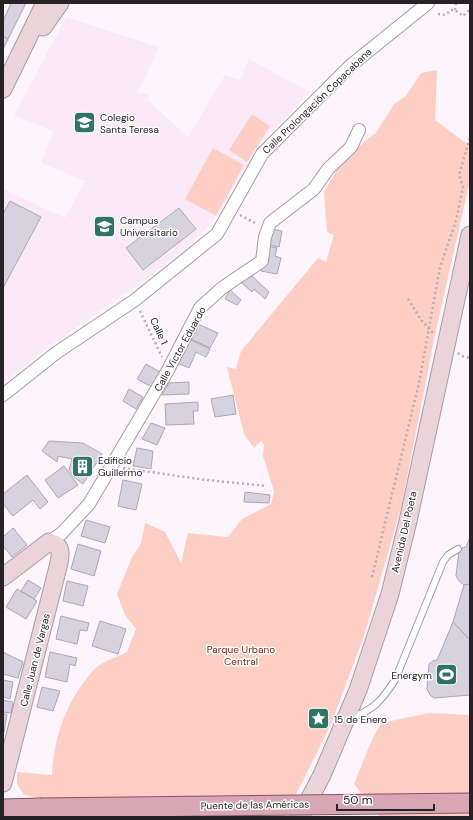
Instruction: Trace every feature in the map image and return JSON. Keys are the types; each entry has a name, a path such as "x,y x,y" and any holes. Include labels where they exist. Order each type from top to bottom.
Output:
{"main road":[{"path":"3,89 45,3"},
{"path":"13,70 60,3"},
{"name":"Avenida Del Poeta","path":"300,817 322,775 358,690 390,594 408,521 470,235"},
{"name":"Calle Victor Eduardo","path":"3,577 49,542"},
{"name":"Calle Juan de Vargas","path":"3,783 61,555 58,546 49,542"},
{"name":"Puente de las Américas","path":"3,809 470,802"}],"street":[{"name":"Calle Prolongación Copacabana","path":"3,395 56,353 135,300 217,234 262,154 350,66 428,3"},
{"name":"Calle Victor Eduardo","path":"49,542 62,533 90,504 113,467 168,370 200,308 222,288 262,261 265,237 270,223 314,189 328,169 351,146 359,130"}],"lane":[{"path":"345,721 376,706 384,698 396,680 443,562 448,555 458,549"}],"path":[{"path":"455,10 456,3"},
{"path":"438,14 445,15 451,10 455,10 463,16 470,9"},
{"path":"372,577 419,383 440,267 456,221 462,187 459,175 470,137"},
{"path":"231,209 268,231"},
{"path":"408,299 429,329 435,335"},
{"name":"Calle 1","path":"135,300 168,370"},
{"path":"462,356 470,358"},
{"path":"113,467 206,480 267,486"}],"shaded area":[{"name":"Campus Universitario","path":"66,17 159,47 138,92 149,95 148,100 188,137 225,75 240,80 249,59 310,92 257,148 220,210 201,234 149,277 50,346 3,383 3,189 65,218 85,181 41,163 53,131 14,116"}],"green space":[{"name":"Parque Urbano Central","path":"437,70 435,120 470,146 470,180 435,335 401,508 364,636 331,724 285,817 71,817 57,798 40,798 24,795 17,784 17,772 52,775 58,736 72,700 96,668 104,662 127,652 136,629 125,615 117,594 132,557 141,543 145,523 165,532 181,563 188,533 228,537 242,519 271,504 274,491 263,456 264,444 261,441 254,448 244,434 227,367 236,369 241,351 318,258 326,262 334,235 327,232 324,192 339,166 365,141 376,133 394,104 406,96 421,73"},
{"path":"252,114 270,126 247,162 229,150"},
{"path":"213,148 244,165 216,216 185,199"},
{"path":"429,713 470,715 470,817 380,817 354,784 371,742 381,723"}],"building":[{"path":"11,3 26,3 8,39 3,36 3,21"},
{"path":"3,36 8,39 3,49"},
{"path":"10,201 41,217 3,288 3,214"},
{"path":"179,208 196,229 143,270 126,248"},
{"path":"272,229 282,231 279,247 269,245"},
{"path":"267,246 277,248 275,256 281,258 277,274 261,271"},
{"path":"250,274 269,292 265,299 254,289 252,292 242,283"},
{"path":"230,290 241,300 237,305 225,299"},
{"path":"196,323 218,333 210,348 189,338"},
{"path":"189,339 210,349 206,357 196,352 189,368 177,363"},
{"path":"146,364 160,372 152,387 137,379"},
{"path":"189,382 189,394 162,395 169,383"},
{"path":"129,389 143,397 136,409 123,401"},
{"path":"233,395 236,414 215,417 211,399"},
{"path":"198,402 198,411 193,411 194,424 166,425 165,404"},
{"path":"151,423 165,428 157,445 142,439"},
{"name":"Edificio Guillermo","path":"49,441 83,443 102,454 83,484 74,477 69,470 72,459 58,456 57,462 42,451"},
{"path":"137,448 153,451 151,469 133,466"},
{"path":"64,466 78,485 58,498 45,480"},
{"path":"27,475 48,502 40,509 33,500 13,516 3,504 3,494"},
{"path":"123,480 142,484 136,510 118,506"},
{"path":"245,492 270,495 269,503 244,502"},
{"path":"86,520 110,527 105,543 81,536"},
{"path":"13,528 27,545 12,557 3,546 3,537"},
{"path":"470,537 470,584 464,585 456,576 459,551 466,547"},
{"path":"78,544 101,551 94,576 71,569"},
{"path":"28,580 41,588 34,599 21,591"},
{"path":"67,581 88,586 83,606 63,601"},
{"path":"470,584 470,640 453,622 464,585"},
{"path":"17,589 37,601 26,619 6,607"},
{"path":"61,616 89,623 87,631 80,630 77,644 56,639"},
{"path":"100,621 126,629 118,654 92,646"},
{"path":"453,622 470,640 470,695 434,698 430,695 427,689 429,664 437,660"},
{"path":"3,652 23,662 18,678 3,674"},
{"path":"50,652 77,658 75,666 70,664 67,682 45,677"},
{"path":"3,680 13,682 10,699 3,697"},
{"path":"42,687 60,691 53,711 37,707"},
{"path":"3,700 13,702 11,713 4,712 4,714 7,714 4,732"}],"place":[{"name":"Colegio Santa Teresa","path":"85,123"},
{"name":"Campus Universitario","path":"105,226"},
{"name":"Edificio Guillermo","path":"82,466"},
{"name":"Energym","path":"447,675"},
{"name":"15 de Enero","path":"318,719"}]}
